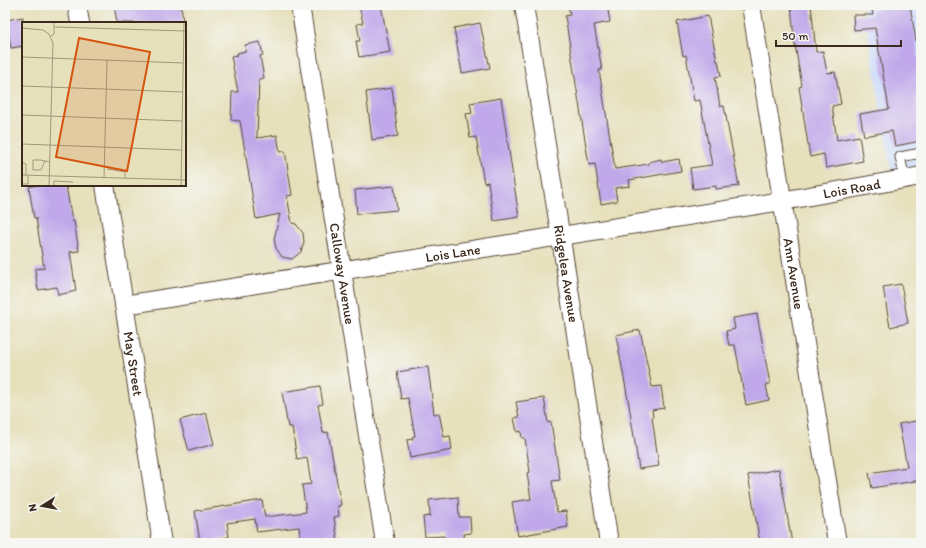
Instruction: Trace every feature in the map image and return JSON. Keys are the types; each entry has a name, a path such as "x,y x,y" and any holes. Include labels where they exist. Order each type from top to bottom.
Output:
{"street":[{"path":"77,5 80,22"},
{"name":"Calloway Avenue","path":"300,5 385,543"},
{"name":"Ridgelea Avenue","path":"524,5 609,543"},
{"name":"Ann Avenue","path":"751,5 837,543"},
{"name":"Lois Road","path":"782,201 913,178"},
{"name":"May Street","path":"105,186 162,543"},
{"name":"Lois Lane","path":"124,305 782,201"}],"lane":[{"path":"913,178 900,157 921,153"}],"shaded area":[{"path":"863,5 921,5 921,176 893,181"}],"building":[{"path":"114,5 181,5 183,21 117,22"},
{"path":"359,5 381,5 390,52 359,57 356,41 360,41 357,24 363,23"},
{"path":"568,5 607,5 610,22 594,25 602,70 599,70 615,169 649,164 649,162 661,159 662,162 679,159 681,171 629,180 630,186 615,188 617,201 601,204 595,164 589,165 565,16 570,15"},
{"path":"791,5 811,5 816,52 823,51 827,73 835,72 841,104 832,106 837,140 859,136 863,161 826,168 824,154 810,157 799,87 802,86 794,39"},
{"path":"910,5 921,72 921,141 895,146 892,131 864,136 860,114 889,109 875,28 854,30 853,15 873,15 872,10"},
{"path":"708,16 721,76 715,77 720,106 724,106 739,186 716,189 716,186 693,189 690,168 712,165 700,100 694,101 686,55 683,56 677,22"},
{"path":"23,17 22,46 11,48 6,20"},
{"path":"480,23 490,68 462,73 454,28"},
{"path":"260,42 263,55 260,56 264,78 259,79 257,138 277,135 280,152 285,151 292,195 287,196 292,223 296,224 303,233 304,242 301,252 292,259 282,257 276,248 274,239 280,214 256,219 240,121 231,120 232,92 238,92 231,56 238,55 237,53 246,51 245,45"},
{"path":"392,88 398,136 372,140 366,92"},
{"path":"501,98 519,217 494,221 488,182 484,183 476,137 470,138 466,114 472,113 470,103"},
{"path":"66,186 79,251 70,252 76,291 58,295 57,287 38,290 35,269 44,268 36,218 34,218 29,187"},
{"path":"394,186 397,210 357,214 355,190"},
{"path":"901,284 908,323 890,327 883,287"},
{"path":"757,314 770,384 766,385 769,400 746,405 735,345 729,345 726,331 735,329 733,318"},
{"path":"640,330 652,387 661,386 664,408 652,410 659,466 639,469 616,335"},
{"path":"428,367 434,414 439,413 444,437 450,436 452,450 410,458 407,440 413,439 412,437 415,436 408,398 401,399 397,372"},
{"path":"320,386 323,404 318,405 323,433 328,432 341,505 338,506 339,516 334,517 338,543 301,543 299,527 257,532 255,519 227,523 229,537 200,542 195,511 262,500 265,517 306,512 302,485 311,484 307,458 297,460 292,427 288,427 282,392"},
{"path":"544,398 548,423 551,422 560,480 552,481 557,512 566,511 568,527 518,536 512,502 531,499 527,473 530,472 525,438 522,438 521,431 517,432 514,418 519,417 516,402"},
{"path":"206,413 214,444 189,451 180,420"},
{"path":"921,420 921,480 872,488 869,473 907,467 899,424"},
{"path":"779,469 792,543 760,543 748,475"},
{"path":"458,497 459,517 470,517 471,533 464,534 465,543 444,543 444,536 425,537 423,517 430,516 429,500"}]}
